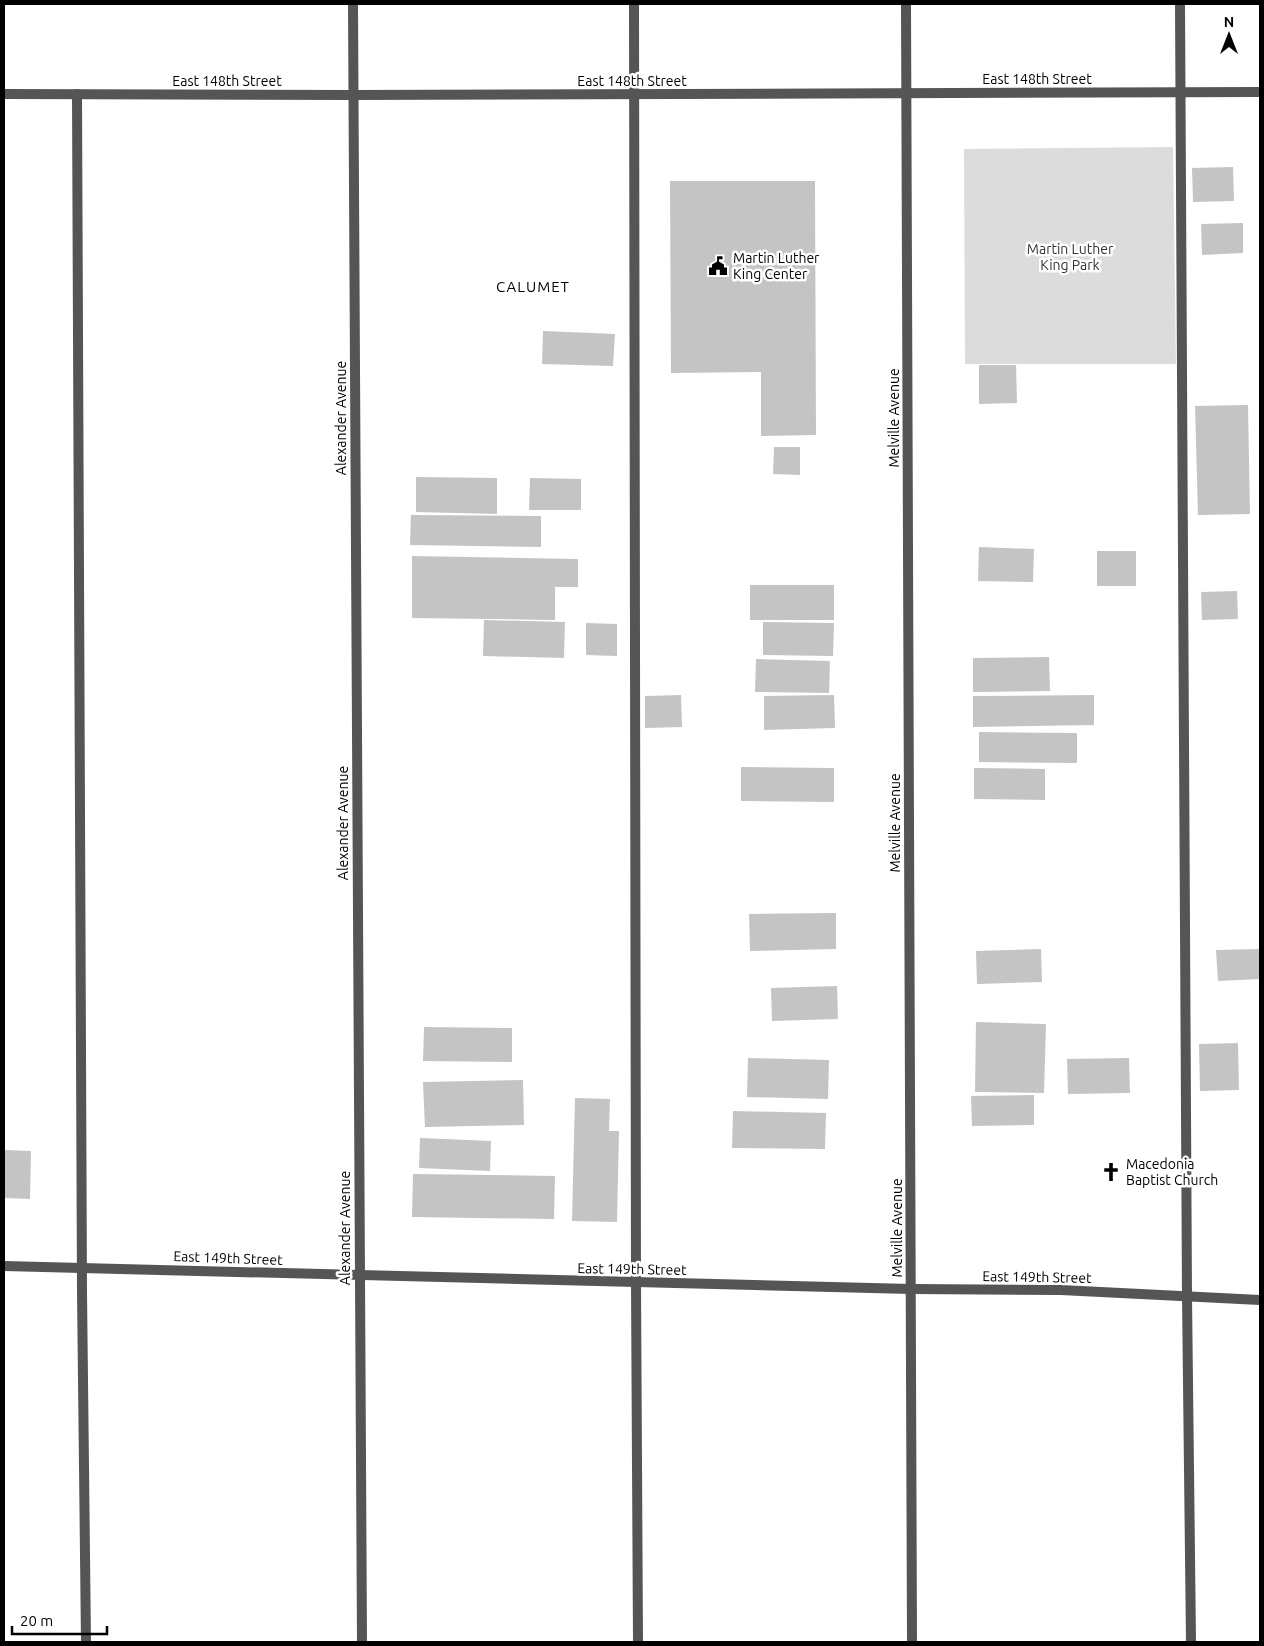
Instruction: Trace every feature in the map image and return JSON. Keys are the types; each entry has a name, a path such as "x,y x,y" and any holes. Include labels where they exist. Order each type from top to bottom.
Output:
{"street":[{"name":"Alexander Avenue","path":"353,4 362,1642"},
{"path":"634,4 638,1642"},
{"name":"Melville Avenue","path":"906,4 912,1642"},
{"path":"1180,4 1187,1296 1191,1642"},
{"name":"East 148th Street","path":"4,94 353,95 1260,92"},
{"path":"78,94 82,1268 86,1642"},
{"name":"East 149th Street","path":"4,1266 910,1290 1061,1290 1260,1300"}],"green space":[{"name":"Martin Luther King Park","path":"1173,147 1176,364 965,364 964,149"}],"building":[{"path":"1233,167 1234,201 1193,202 1192,168"},
{"path":"670,181 815,181 816,435 761,436 761,372 671,373"},
{"path":"1243,223 1243,253 1202,255 1201,224"},
{"path":"543,331 615,334 613,366 542,364"},
{"path":"979,365 1016,365 1017,403 979,404"},
{"path":"1248,405 1250,514 1198,515 1195,406"},
{"path":"774,447 800,447 800,475 773,474"},
{"path":"416,477 497,478 497,514 416,512"},
{"path":"530,478 581,479 581,510 529,510"},
{"path":"411,515 541,516 541,547 410,545"},
{"path":"979,547 1034,549 1033,582 978,581"},
{"path":"1097,551 1136,551 1136,586 1097,586"},
{"path":"412,556 578,559 578,587 555,587 555,620 412,618"},
{"path":"750,585 834,585 834,620 750,620"},
{"path":"1237,591 1238,619 1202,620 1201,592"},
{"path":"484,620 565,622 564,658 483,656"},
{"path":"763,622 834,623 833,656 763,655"},
{"path":"586,623 617,624 617,656 586,655"},
{"path":"1049,657 1050,691 973,692 973,658"},
{"path":"756,659 830,661 829,693 755,692"},
{"path":"681,695 682,727 645,728 645,696"},
{"path":"834,695 835,728 764,730 764,696"},
{"path":"1094,695 1094,725 973,727 973,696"},
{"path":"979,732 1077,733 1077,763 979,762"},
{"path":"741,767 834,768 834,802 741,801"},
{"path":"974,768 1045,769 1045,800 974,799"},
{"path":"836,913 836,949 750,951 749,914"},
{"path":"1041,949 1042,982 977,984 976,951"},
{"path":"1260,949 1260,979 1218,981 1216,950"},
{"path":"837,986 838,1019 772,1021 771,988"},
{"path":"976,1022 1046,1024 1044,1093 975,1092"},
{"path":"424,1027 512,1028 512,1062 423,1061"},
{"path":"1238,1043 1239,1090 1200,1091 1199,1044"},
{"path":"748,1058 829,1060 828,1099 747,1097"},
{"path":"1129,1058 1130,1093 1068,1094 1067,1059"},
{"path":"523,1080 524,1125 425,1127 423,1082"},
{"path":"1034,1095 1034,1125 972,1126 971,1096"},
{"path":"575,1098 610,1099 609,1131 619,1131 617,1222 572,1221"},
{"path":"733,1111 826,1113 825,1149 732,1148"},
{"path":"420,1138 491,1141 490,1171 419,1168"},
{"path":"4,1150 31,1151 30,1199 4,1198"},
{"path":"413,1174 555,1176 554,1219 412,1217"}],"place":[{"name":"Martin Luther King Center","path":"718,266"},
{"name":"Macedonia Baptist Church","path":"1111,1172"}],"district":[{"name":"CALUMET","path":"533,286"}]}
